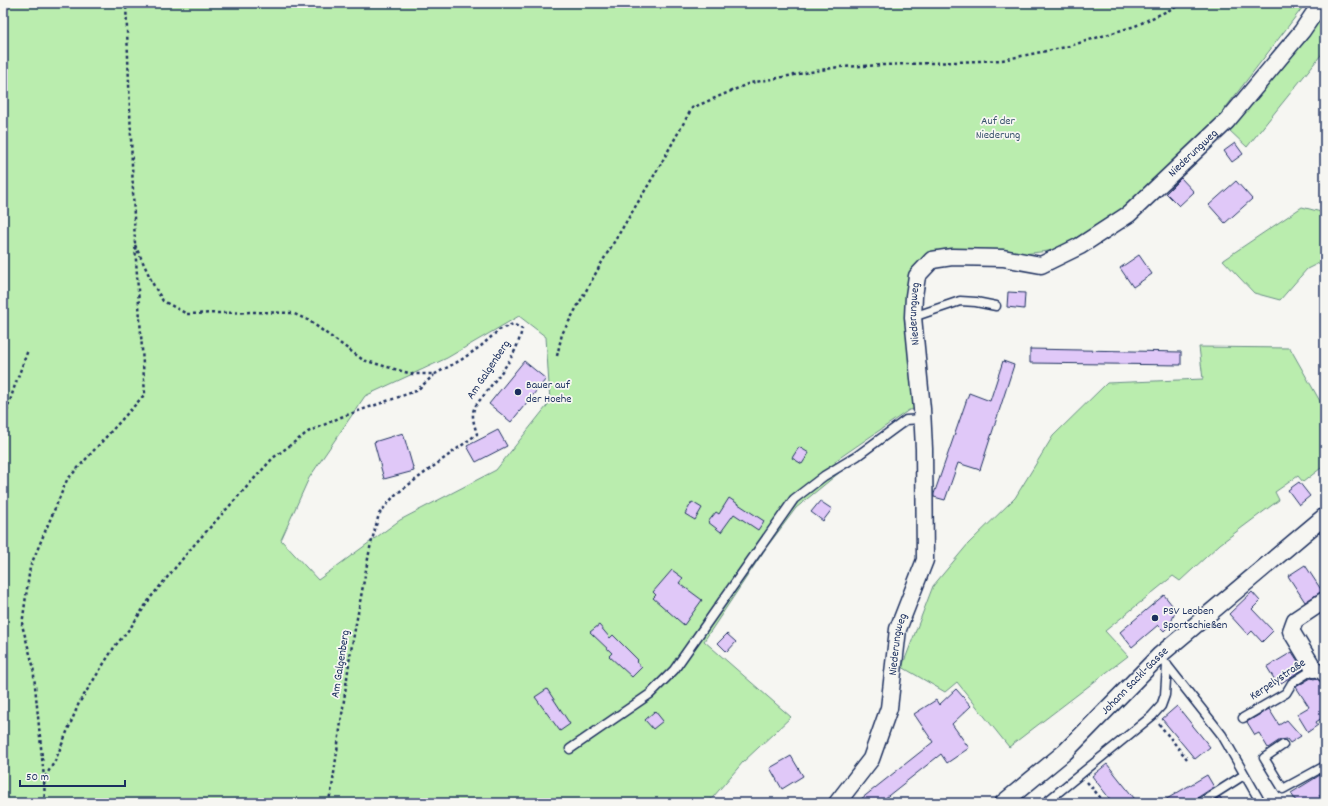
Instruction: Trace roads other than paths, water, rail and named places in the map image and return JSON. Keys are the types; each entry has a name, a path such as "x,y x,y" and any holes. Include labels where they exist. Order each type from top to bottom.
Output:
{"street":[{"name":"Niederungweg","path":"837,803 871,759 889,708 898,629 925,560 922,419 913,317 914,296 918,276 932,260 952,257 1003,258 1041,265 1080,246 1129,214 1227,121 1302,31 1321,3"},
{"name":"Johann Sackl-Gasse","path":"1003,803 1065,752 1164,660 1325,516"},
{"path":"1320,674 1291,631 1295,620 1325,600"}],"lane":[{"path":"913,317 960,302 976,302 996,306"},
{"path":"570,749 650,694 674,670 794,499 824,476 857,456 906,420 922,419"},
{"path":"1045,803 1152,716 1161,706 1165,695 1164,660"},
{"path":"1164,660 1222,735 1261,803"},
{"name":"Kerpelystraße","path":"1243,718 1286,693 1292,683 1320,674"},
{"path":"1283,745 1264,758 1283,789 1325,766"},
{"path":"1200,803 1244,775"}],"place":[{"name":"Bauer auf der Hoehe","path":"518,392"},
{"name":"PSV Leoben Sportschießen","path":"1155,618"}],"park label":[{"name":"Auf der Niederung","path":"998,128"}]}
